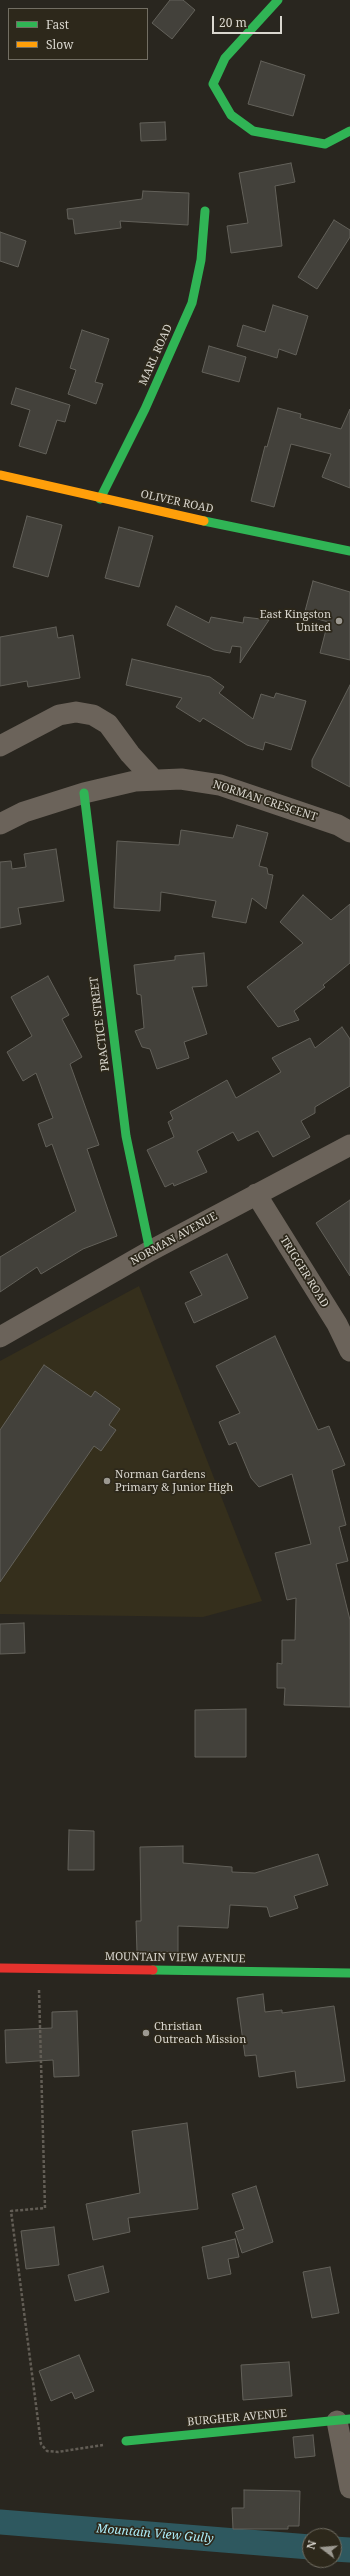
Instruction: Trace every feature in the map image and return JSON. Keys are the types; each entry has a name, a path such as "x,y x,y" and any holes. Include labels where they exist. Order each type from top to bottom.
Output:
{"street":[{"path":"278,0 225,58 214,84 231,115 254,131 325,144 350,131"},
{"name":"MARL ROAD","path":"100,499 145,409 192,303 201,260 205,211"},
{"name":"OLIVER ROAD","path":"0,475 100,499 350,551"},
{"path":"0,746 59,715 76,712 93,715 108,724 130,754 153,779"},
{"name":"NORMAN CRESCENT","path":"0,824 24,812 84,793 153,779 181,779 220,785 338,825 350,832"},
{"name":"PRACTICE STREET","path":"84,793 126,1136 150,1251"},
{"name":"NORMAN AVENUE","path":"0,1337 150,1251 350,1145"},
{"name":"TRIGGER ROAD","path":"256,1194 337,1324 350,1351"},
{"name":"MOUNTAIN VIEW AVENUE","path":"0,1968 350,1973"},
{"path":"343,2420 350,2488"},
{"name":"BURGHER AVENUE","path":"126,2441 343,2420"}],"path":[{"path":"39,1968 45,2208 11,2211 41,2444 47,2451 58,2452 126,2441"}],"shaded area":[{"name":"Norman Gardens Primary & Junior High","path":"139,1286 262,1601 203,1617 0,1614 0,1361"}],"building":[{"path":"170,0 183,0 195,10 172,39 152,23"},
{"path":"261,61 305,75 293,116 248,104"},
{"path":"165,122 166,140 141,141 140,123"},
{"path":"291,163 295,182 275,186 282,246 231,253 227,226 248,223 239,173"},
{"path":"143,191 189,193 188,225 120,221 121,228 75,234 73,219 68,219 67,209 142,199"},
{"path":"334,220 350,230 350,237 317,289 298,277"},
{"path":"0,232 26,241 18,267 0,261"},
{"path":"273,305 308,316 296,355 279,349 277,358 237,346 243,325 265,332"},
{"path":"82,330 109,339 95,382 103,384 96,404 68,394 76,370 70,368"},
{"path":"209,346 246,357 239,382 202,372"},
{"path":"16,388 70,405 65,422 57,420 46,454 19,446 30,410 11,404"},
{"path":"278,408 301,414 300,418 341,429 350,409 350,488 322,477 331,454 291,444 274,507 251,501 265,446 267,447"},
{"path":"27,516 62,525 48,577 13,567"},
{"path":"119,527 153,536 139,587 105,578"},
{"name":"East Kingston United","path":"313,581 350,592 350,660 320,653 328,622 304,615"},
{"path":"176,606 209,623 211,617 243,623 244,617 269,620 240,663 241,647 232,646 230,653 214,650 167,625"},
{"path":"56,627 58,638 73,635 80,678 28,687 27,681 0,686 0,637"},
{"path":"132,659 210,677 224,687 219,693 253,719 261,694 274,698 276,693 306,701 291,750 265,742 263,750 247,745 203,718 200,722 176,707 182,698 126,685"},
{"path":"350,685 350,787 312,767 312,760"},
{"path":"237,825 268,833 259,866 267,868 268,874 273,875 266,909 252,898 246,923 212,917 216,901 161,892 160,911 114,908 117,841 179,845 181,830 233,838"},
{"path":"56,849 64,901 18,908 21,924 0,928 0,862 11,861 12,869 26,867 24,854"},
{"path":"303,895 331,920 350,904 350,963 323,985 325,987 294,1011 299,1020 278,1027 247,987 303,943 280,922"},
{"path":"204,953 207,986 192,987 207,1034 184,1042 189,1058 157,1069 150,1049 142,1047 135,1031 144,1028 141,995 137,994 134,965 175,960 175,956"},
{"path":"48,976 69,1015 62,1019 82,1057 70,1064 99,1145 87,1149 117,1236 83,1249 41,1274 37,1267 0,1292 0,1257 76,1211 52,1144 46,1147 38,1124 53,1118 36,1073 23,1081 7,1052 32,1036 11,997"},
{"path":"342,1027 350,1039 350,1086 315,1107 315,1113 301,1121 310,1137 273,1157 258,1131 238,1141 233,1132 197,1151 207,1172 174,1186 173,1183 165,1187 147,1150 174,1137 168,1122 173,1119 170,1112 227,1080 236,1098 281,1072 272,1058 310,1038 315,1048"},
{"path":"350,1200 350,1276 316,1223"},
{"path":"227,1254 248,1298 194,1323 185,1303 202,1295 190,1272"},
{"path":"275,1336 318,1430 329,1426 345,1465 332,1470 346,1525 339,1527 348,1561 336,1564 350,1620 350,1707 284,1705 285,1688 277,1688 277,1663 282,1664 282,1640 295,1640 296,1598 287,1600 275,1553 311,1544 292,1474 259,1487 251,1478 236,1442 229,1445 219,1422 240,1413 216,1366"},
{"path":"44,1365 91,1397 95,1391 120,1409 109,1425 116,1430 101,1451 94,1446 0,1582 0,1430"},
{"path":"24,1623 25,1653 0,1654 0,1624"},
{"path":"246,1709 246,1757 195,1757 195,1710"},
{"path":"69,1830 94,1831 94,1870 68,1870"},
{"path":"183,1846 183,1863 232,1867 232,1872 255,1873 318,1854 328,1885 294,1896 298,1908 270,1917 267,1907 230,1905 228,1928 178,1926 178,1952 137,1952 136,1921 141,1921 140,1847"},
{"path":"263,1994 265,2012 282,2010 282,2013 334,2006 345,2081 297,2088 295,2071 259,2077 256,2055 245,2056 237,1998"},
{"path":"77,2011 79,2076 54,2077 53,2060 6,2063 5,2030 52,2028 52,2012"},
{"path":"187,2123 198,2209 128,2218 130,2232 93,2240 86,2204 140,2193 132,2131"},
{"path":"256,2186 273,2242 242,2253 235,2232 244,2229 232,2194"},
{"path":"54,2227 59,2265 26,2269 21,2231"},
{"path":"235,2239 239,2257 228,2259 231,2274 208,2279 202,2247"},
{"path":"103,2266 109,2292 75,2301 68,2275"},
{"path":"330,2267 339,2313 312,2318 303,2272"},
{"path":"79,2355 94,2391 75,2399 72,2392 51,2401 39,2371"},
{"path":"289,2362 292,2396 243,2400 241,2365"},
{"path":"313,2435 315,2456 295,2458 293,2437"},
{"path":"244,2490 300,2491 299,2526 288,2526 288,2529 233,2529 232,2508 244,2508"}],"waterway":[{"name":"Mountain View Gully","path":"0,2522 302,2546"},
{"name":"Mountain View Gully","path":"342,2550 350,2550"}],"traffic: fast":[{"path":"278,0 225,58 213,84 231,115 253,131 325,144 350,131"},
{"path":"100,499 145,409 192,303 201,260 205,211"},
{"path":"204,521 350,551"},
{"path":"84,793 126,1136 150,1251"},
{"path":"153,1970 350,1973"},
{"path":"126,2441 350,2419"}],"traffic: slow":[{"path":"0,475 204,521"}],"traffic: jam":[{"path":"0,1968 153,1970"}],"place":[{"name":"East Kingston United","path":"339,621"},
{"name":"Norman Gardens Primary & Junior High","path":"107,1481"},
{"name":"Christian Outreach Mission","path":"146,2033"}]}
